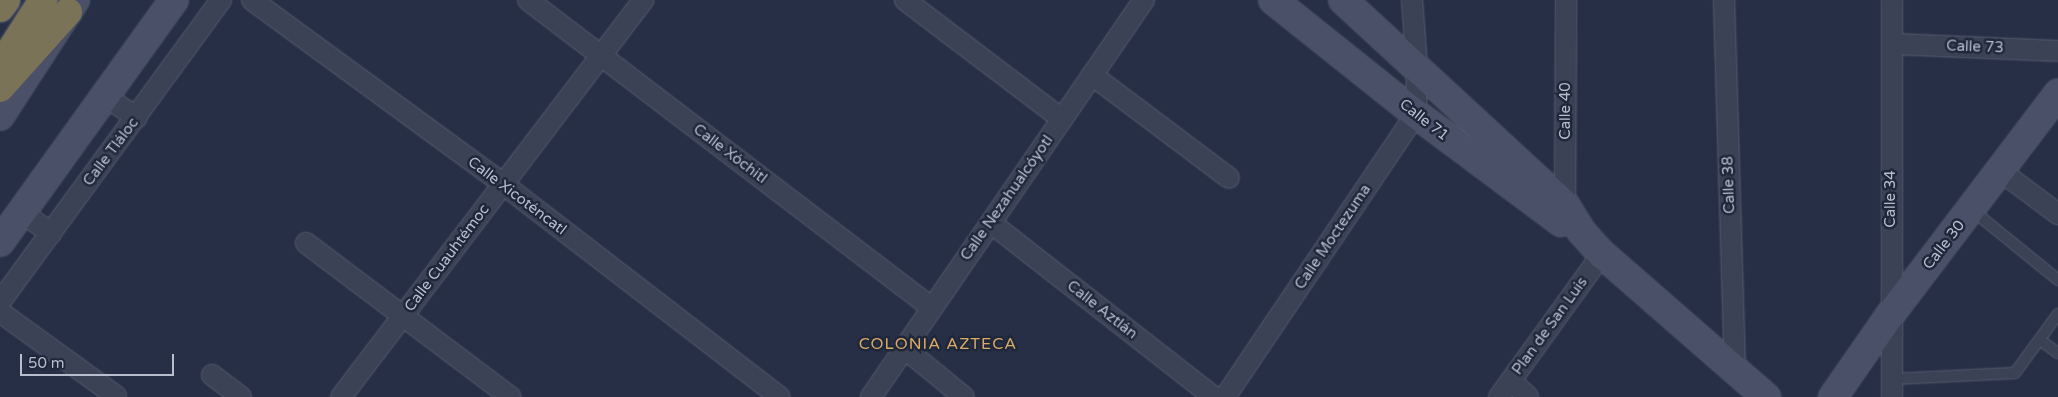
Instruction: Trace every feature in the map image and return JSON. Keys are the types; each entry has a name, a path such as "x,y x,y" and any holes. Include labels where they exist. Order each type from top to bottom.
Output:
{"highway":[{"path":"0,8 6,0"},
{"path":"0,67 43,0"},
{"path":"0,88 71,6"}],"street":[{"path":"0,242 174,0"},
{"name":"Calle Tláloc","path":"0,302 221,0"},
{"name":"Calle Xicoténcatl","path":"252,0 503,184 780,397"},
{"name":"Calle Xóchitl","path":"528,0 932,308"},
{"name":"Calle Cuauhtémoc","path":"341,397 643,0"},
{"path":"905,0 1062,119"},
{"name":"Calle Nezahualcóyotl","path":"870,397 1144,0"},
{"name":"Calle 71","path":"1273,0 1416,114 1568,219"},
{"name":"Calle 71","path":"1343,0 1417,70 1602,254 1766,397"},
{"path":"1412,0 1417,70 1416,114"},
{"name":"Calle 40","path":"1566,0 1568,219"},
{"name":"Calle 38","path":"1724,0 1734,370"},
{"name":"Calle 34","path":"1892,0 1890,315 1892,388"},
{"path":"0,116 71,6"},
{"name":"Calle 73","path":"1892,44 2058,51"},
{"path":"1092,75 1229,178"},
{"name":"Calle 30","path":"1833,397 1890,315 2058,94"},
{"path":"106,97 136,118"},
{"name":"Calle Moctezuma","path":"1225,397 1416,114"},
{"path":"1999,170 2058,214"},
{"path":"22,212 51,233"},
{"name":"Calle Aztlán","path":"990,223 1214,397"},
{"path":"306,243 510,397"},
{"name":"Plan de San Luis","path":"1499,397 1602,254"},
{"path":"0,312 116,396"},
{"path":"904,348 964,397"},
{"path":"212,375 241,397"},
{"path":"1511,381 1528,397"}],"lane":[{"path":"1971,210 2058,280"},
{"path":"1892,388 2015,373 2058,314"},
{"path":"2040,340 2058,353"}],"district":[{"name":"COLONIA AZTECA","path":"938,344"}]}
